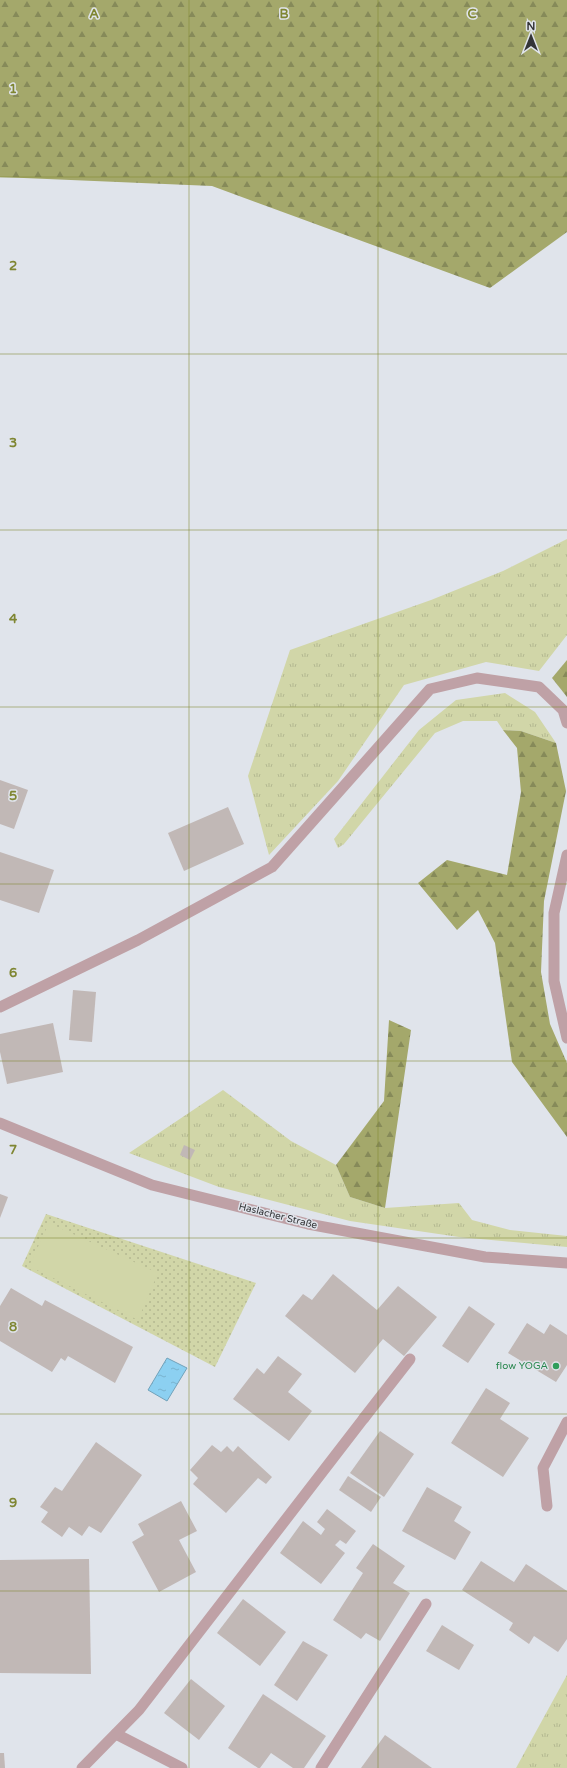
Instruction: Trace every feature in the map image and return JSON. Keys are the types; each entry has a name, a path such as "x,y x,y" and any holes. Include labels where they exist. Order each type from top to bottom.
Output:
{"street":[{"path":"0,1006 138,940 272,867 430,689 477,678 539,687 563,710 567,723"},
{"path":"567,855 554,913 554,981 567,1038"},
{"name":"Haslacher Straße","path":"0,1123 152,1185 308,1224 485,1256 567,1263"},
{"path":"82,1768 139,1710 410,1359"},
{"path":"547,1506 543,1468 567,1422"},
{"path":"321,1768 426,1604"},
{"path":"116,1734 182,1768"}],"green space":[{"path":"0,0 567,0 567,232 490,288 212,186 0,177"},
{"path":"567,539 567,635 539,671 486,662 404,685 338,781 269,855 248,776 290,650 431,600 503,571"},
{"path":"567,660 567,697 552,678"},
{"path":"505,693 535,712 556,743 521,731 503,730 497,721 463,721 435,733 344,844 338,848 334,839 419,730 456,700"},
{"path":"503,730 521,731 556,743 566,791 544,901 541,972 550,1024 567,1063 567,1137 512,1062 495,943 478,910 457,930 418,883 447,860 507,875 521,792 517,748"},
{"path":"389,1020 411,1030 385,1208 350,1197 336,1165 384,1101"},
{"path":"223,1090 291,1141 336,1165 350,1197 385,1208 459,1203 472,1220 510,1230 567,1236 567,1247 459,1237 350,1221 219,1187 129,1153"},
{"path":"46,1214 256,1283 215,1367 22,1266"},
{"path":"49,1223 158,1273 138,1320 29,1266"},
{"path":"567,1675 567,1768 516,1768"}],"water":[{"path":"167,1358 187,1368 167,1401 148,1390"}],"building":[{"path":"0,780 28,790 14,829 0,824"},
{"path":"228,807 244,844 184,871 168,833"},
{"path":"0,852 54,870 39,913 0,900"},
{"path":"73,990 96,992 92,1042 69,1040"},
{"path":"53,1023 63,1072 7,1084 0,1052 0,1034"},
{"path":"184,1145 195,1150 190,1160 180,1155"},
{"path":"0,1194 8,1197 0,1218"},
{"path":"333,1274 377,1310 398,1286 437,1317 404,1356 383,1339 355,1373 285,1316 303,1294 312,1300"},
{"path":"11,1288 42,1306 45,1300 133,1347 115,1383 68,1356 65,1361 61,1358 52,1372 0,1341 0,1306"},
{"path":"469,1306 495,1324 468,1363 442,1346"},
{"path":"527,1323 544,1334 550,1324 567,1335 567,1365 556,1382 508,1353"},
{"path":"278,1356 302,1374 288,1392 312,1411 289,1441 233,1399 257,1368 264,1374"},
{"path":"486,1388 510,1403 500,1419 529,1438 503,1477 451,1443"},
{"path":"380,1431 414,1454 384,1497 350,1473"},
{"path":"96,1442 142,1475 101,1533 89,1526 82,1536 69,1527 62,1537 41,1522 48,1512 40,1507 55,1487 62,1491"},
{"path":"212,1445 221,1452 227,1446 233,1452 238,1446 272,1477 266,1484 258,1478 226,1513 193,1484 198,1478 190,1470"},
{"path":"348,1476 381,1497 371,1512 339,1490"},
{"path":"427,1487 462,1507 454,1521 471,1532 455,1560 402,1531"},
{"path":"181,1501 197,1531 179,1540 196,1572 159,1592 132,1542 144,1535 138,1524"},
{"path":"327,1509 356,1531 346,1544 340,1540 335,1545 345,1553 321,1584 280,1553 303,1521 321,1535 325,1529 317,1522"},
{"path":"373,1544 405,1566 393,1583 410,1593 380,1641 366,1633 361,1639 333,1620 363,1573 356,1568"},
{"path":"89,1559 91,1674 0,1673 0,1560"},
{"path":"481,1561 514,1582 526,1564 567,1591 567,1639 558,1652 534,1636 529,1644 509,1630 513,1623 462,1590"},
{"path":"243,1599 286,1632 260,1666 217,1633"},
{"path":"442,1625 474,1645 459,1670 426,1651"},
{"path":"303,1641 328,1655 297,1701 274,1685"},
{"path":"191,1679 225,1706 199,1740 164,1713"},
{"path":"263,1694 326,1736 304,1768 293,1768 271,1753 260,1768 258,1768 228,1748"},
{"path":"385,1735 432,1768 361,1768"},
{"path":"0,1753 4,1753 5,1768 0,1768"}],"place":[{"name":"flow YOGA","path":"556,1366"}]}
